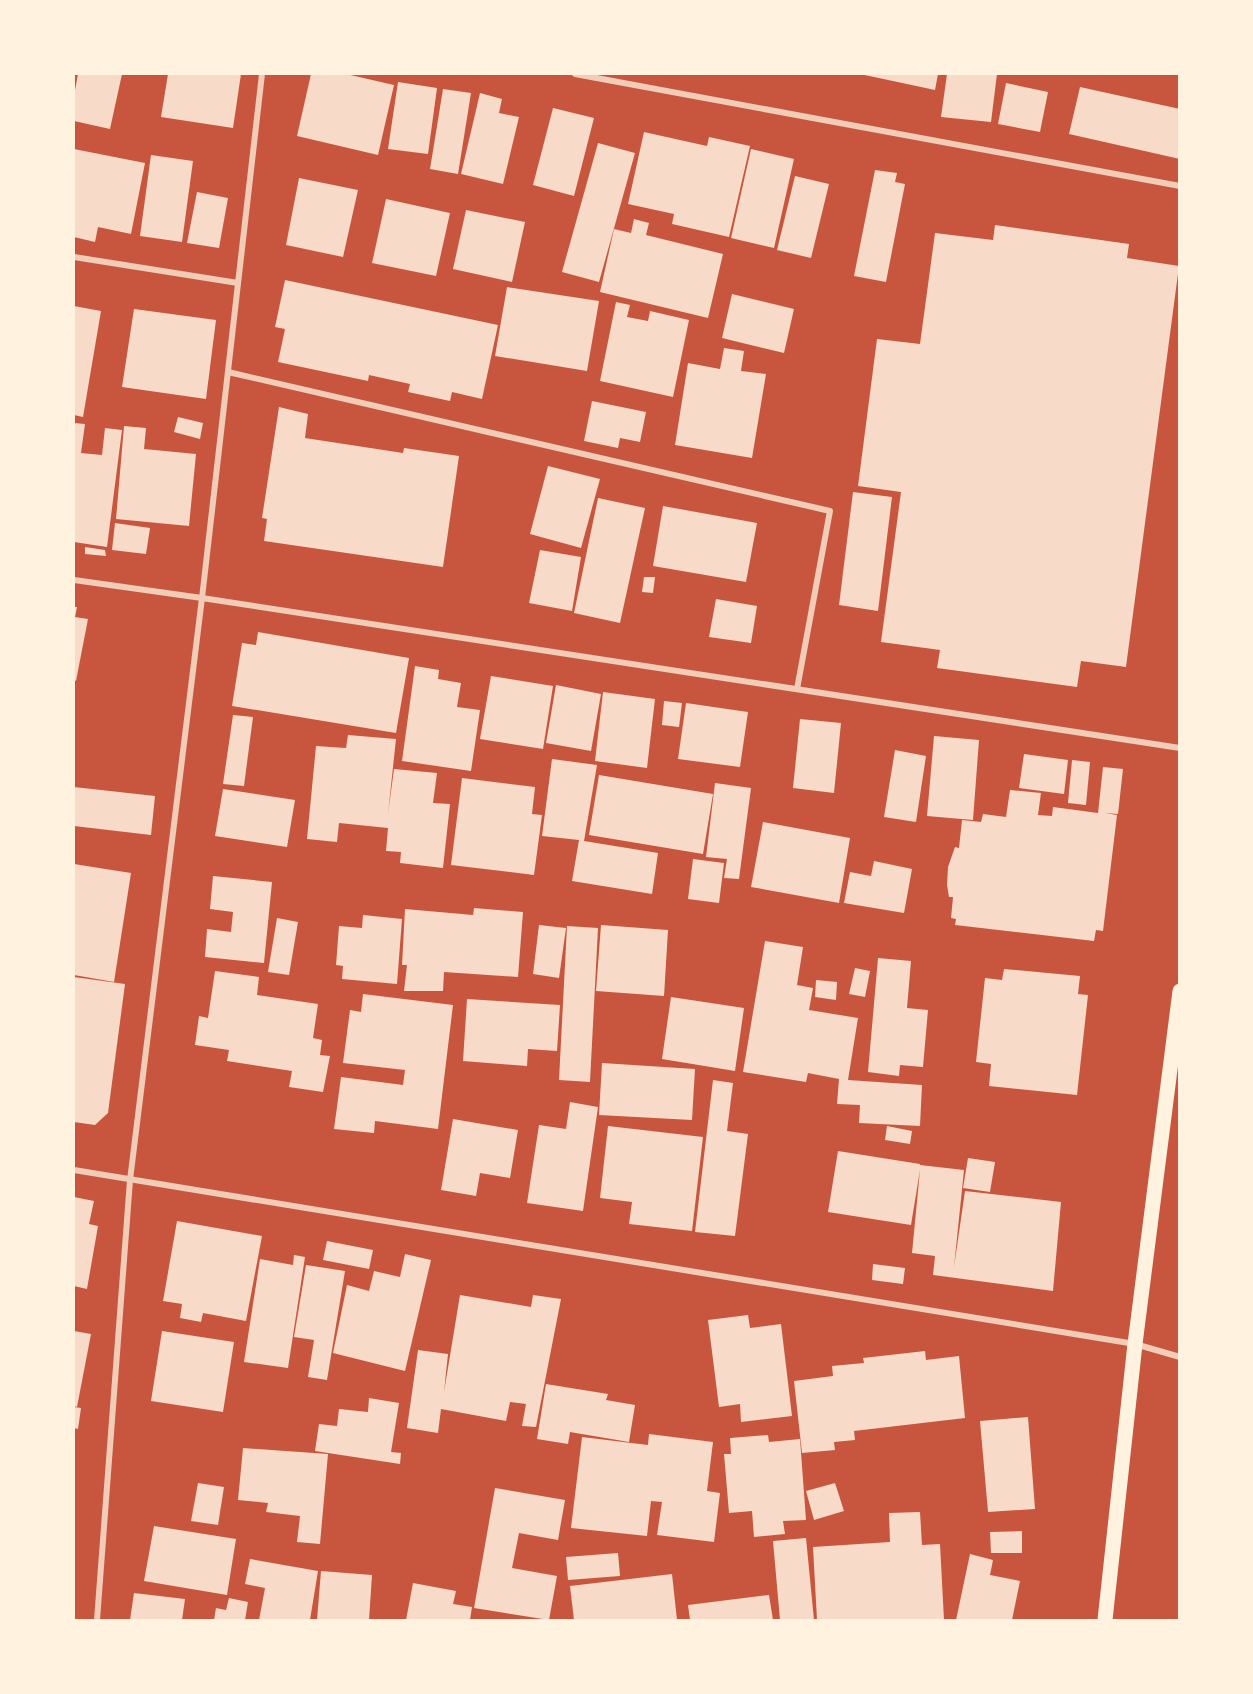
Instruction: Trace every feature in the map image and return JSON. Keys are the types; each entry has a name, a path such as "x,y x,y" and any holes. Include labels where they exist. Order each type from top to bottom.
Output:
{"main road":[{"path":"1105,1620 1135,1344 1179,991"}],"street":[{"path":"98,1620 130,1180 202,598 262,74"},
{"path":"575,74 1179,186"},
{"path":"74,257 238,283"},
{"path":"228,372 830,511 797,689"},
{"path":"74,580 1179,748"},
{"path":"74,1170 1135,1344 1179,1357"}],"building":[{"path":"78,74 122,74 110,129 74,121 74,96"},
{"path":"168,74 241,74 233,128 161,117"},
{"path":"311,74 346,74 394,85 378,155 297,136"},
{"path":"860,74 938,74 935,90"},
{"path":"947,74 997,74 991,122 941,117"},
{"path":"398,82 437,88 428,154 388,149"},
{"path":"1006,83 1048,92 1040,132 998,124"},
{"path":"1080,87 1180,109 1180,159 1069,134"},
{"path":"443,89 471,93 458,174 430,169"},
{"path":"480,93 502,99 499,113 519,117 503,184 461,174"},
{"path":"553,108 594,118 574,196 533,185"},
{"path":"644,132 707,146 709,137 750,146 729,237 672,224 674,214 628,204"},
{"path":"598,143 635,153 599,282 562,272"},
{"path":"74,149 145,163 131,234 98,227 95,242 74,237"},
{"path":"751,149 794,159 774,248 731,238"},
{"path":"151,155 193,161 182,242 140,236"},
{"path":"875,170 897,173 895,182 905,184 886,282 854,276"},
{"path":"795,176 829,184 811,258 777,250"},
{"path":"299,178 358,190 343,257 286,245"},
{"path":"197,192 228,198 219,248 187,243"},
{"path":"386,199 450,213 436,276 372,263"},
{"path":"466,210 525,222 512,282 453,269"},
{"path":"634,219 649,223 646,235 723,254 708,318 600,292 614,229 631,233"},
{"path":"995,225 1129,244 1127,258 1179,266 1126,667 1081,661 1077,687 937,668 940,650 881,642 901,492 858,486 877,339 920,344 935,233 993,240"},
{"path":"285,280 498,325 482,399 452,392 450,401 408,392 410,384 369,375 368,381 278,362 285,329 275,327"},
{"path":"507,287 599,301 587,371 495,356"},
{"path":"732,294 794,309 784,353 722,338"},
{"path":"616,302 630,305 627,317 648,321 650,311 689,320 673,397 600,381"},
{"path":"74,306 101,311 83,417 74,415"},
{"path":"134,309 216,320 206,399 122,387"},
{"path":"724,348 744,351 741,371 766,374 752,458 675,445 688,363 720,369"},
{"path":"592,401 646,412 640,442 620,438 618,448 584,441"},
{"path":"279,407 308,414 305,438 403,453 404,448 459,456 443,567 264,541 267,519 262,518"},
{"path":"178,417 203,423 200,439 174,432"},
{"path":"74,423 85,424 81,453 102,455 105,428 122,430 107,547 74,542"},
{"path":"124,426 146,428 144,449 196,454 189,526 116,519"},
{"path":"548,466 600,479 581,548 530,534"},
{"path":"853,492 892,497 878,611 839,605"},
{"path":"598,498 645,508 620,623 574,613"},
{"path":"663,506 757,523 746,582 653,566"},
{"path":"115,523 150,528 146,554 112,550"},
{"path":"85,547 105,550 106,556 85,554"},
{"path":"540,550 581,557 572,611 529,603"},
{"path":"644,577 655,577 653,593 642,592"},
{"path":"716,599 757,606 751,643 709,637"},
{"path":"74,607 77,607 75,617 88,619 76,681 74,680"},
{"path":"258,632 409,658 396,733 232,706 242,643 256,645"},
{"path":"415,666 439,670 438,679 461,683 457,707 480,710 471,771 402,761"},
{"path":"491,676 553,686 543,749 480,739"},
{"path":"556,685 601,694 591,751 546,743"},
{"path":"603,692 655,699 647,768 595,761"},
{"path":"664,701 682,703 679,727 662,725"},
{"path":"686,703 748,712 740,767 678,759"},
{"path":"233,715 253,717 244,786 223,784"},
{"path":"800,719 841,723 834,793 793,788"},
{"path":"348,735 396,739 388,814 394,769 437,773 433,803 450,804 443,868 400,863 401,852 386,851 388,828 339,823 337,842 307,839 316,746 346,748"},
{"path":"934,736 979,740 973,820 927,816"},
{"path":"895,750 926,756 916,822 884,817"},
{"path":"1024,754 1068,760 1064,794 1019,788"},
{"path":"552,759 597,765 584,841 658,853 652,894 572,881 579,840 542,836"},
{"path":"1072,760 1090,762 1086,805 1068,803"},
{"path":"1103,767 1123,769 1118,814 1105,813 1117,815 1103,931 1096,930 1094,941 955,925 956,919 951,918 953,897 949,897 947,885 948,867 955,847 959,848 962,820 981,822 983,814 1006,817 1010,790 1041,793 1038,815 1052,816 1053,807 1098,813"},
{"path":"599,775 713,794 703,854 589,835"},
{"path":"462,778 535,787 532,814 542,815 534,875 451,865"},
{"path":"715,783 751,788 739,879 724,878 727,859 706,857"},
{"path":"74,787 155,796 151,835 74,826"},
{"path":"223,789 295,800 287,847 215,836"},
{"path":"763,822 850,838 839,903 751,887"},
{"path":"693,859 724,863 719,903 688,899"},
{"path":"874,861 912,869 904,913 844,903 850,872 871,876"},
{"path":"74,864 131,873 114,982 74,975"},
{"path":"213,876 272,882 264,963 205,957 207,929 231,932 233,912 210,909"},
{"path":"474,908 523,912 518,977 444,972 443,991 404,991 407,965 402,965 405,909 473,915"},
{"path":"363,915 402,919 397,984 342,979 343,966 336,965 339,926 362,928"},
{"path":"277,918 298,922 289,975 268,972"},
{"path":"539,925 566,928 559,978 533,974"},
{"path":"601,925 668,930 664,996 596,991"},
{"path":"567,926 598,928 590,1082 559,1080"},
{"path":"765,941 803,947 797,985 813,988 809,1010 858,1018 848,1080 922,1085 920,1126 859,1123 860,1105 837,1104 839,1079 808,1073 806,1082 743,1072"},
{"path":"878,958 911,961 907,1008 928,1010 923,1067 900,1065 899,1076 868,1072"},
{"path":"855,968 870,971 865,997 849,994"},
{"path":"1004,969 1080,976 1078,994 1088,995 1077,1095 989,1086 991,1064 976,1062 985,978 1002,980"},
{"path":"215,971 259,977 257,995 318,1004 313,1038 322,1040 320,1055 330,1056 323,1092 289,1087 292,1071 227,1061 229,1050 195,1045 199,1016 208,1018"},
{"path":"74,977 125,984 108,1113 95,1125 74,1122"},
{"path":"816,980 837,982 836,1000 815,997"},
{"path":"363,994 453,1005 438,1129 375,1121 374,1133 334,1129 341,1077 403,1085 405,1070 343,1063 350,1010 361,1012"},
{"path":"671,997 744,1008 735,1071 662,1059"},
{"path":"467,999 560,1005 557,1051 528,1049 527,1066 463,1061"},
{"path":"602,1063 695,1069 692,1120 599,1115"},
{"path":"713,1080 733,1083 727,1131 748,1134 735,1236 695,1232"},
{"path":"570,1102 598,1107 583,1211 527,1203 539,1125 566,1129"},
{"path":"453,1119 518,1130 510,1178 480,1173 476,1196 441,1190"},
{"path":"608,1126 703,1137 692,1231 629,1224 632,1202 600,1198"},
{"path":"887,1126 912,1131 910,1144 885,1140"},
{"path":"838,1151 964,1170 954,1267 965,1191 1061,1202 1053,1291 933,1275 935,1256 912,1253 920,1170 911,1225 828,1212"},
{"path":"968,1158 995,1162 990,1192 963,1188"},
{"path":"74,1197 94,1201 89,1224 98,1226 87,1289 74,1286"},
{"path":"177,1221 262,1236 246,1321 203,1313 201,1322 180,1318 182,1304 163,1301"},
{"path":"327,1241 373,1250 369,1269 323,1260"},
{"path":"405,1254 431,1260 405,1371 333,1353 347,1285 369,1291 374,1271 400,1277"},
{"path":"294,1255 305,1257 288,1368 244,1362 260,1259 293,1265"},
{"path":"873,1264 905,1268 903,1284 872,1280"},
{"path":"306,1265 345,1271 327,1380 308,1377 314,1340 294,1337"},
{"path":"460,1295 531,1307 533,1295 561,1299 536,1427 522,1426 526,1404 510,1402 506,1421 441,1409 438,1433 407,1428 418,1350 448,1354 444,1392"},
{"path":"748,1315 750,1328 781,1324 792,1416 741,1422 740,1404 719,1407 708,1320"},
{"path":"74,1331 91,1334 77,1407 74,1406"},
{"path":"162,1331 234,1342 223,1412 151,1401"},
{"path":"925,1351 926,1360 959,1356 965,1418 854,1431 855,1440 834,1442 835,1450 802,1453 794,1381 833,1376 832,1366 864,1363 863,1358"},
{"path":"546,1384 608,1394 606,1400 635,1405 629,1442 570,1432 568,1444 537,1439"},
{"path":"369,1398 399,1403 391,1452 401,1453 400,1464 315,1451 319,1424 337,1426 339,1409 368,1412"},
{"path":"74,1407 81,1408 78,1429 74,1428"},
{"path":"1028,1417 1035,1509 988,1512 980,1421"},
{"path":"649,1434 713,1442 707,1491 720,1493 714,1542 657,1535 662,1502 651,1501 647,1536 571,1528 582,1437 648,1445"},
{"path":"768,1435 769,1442 800,1439 806,1520 783,1521 785,1534 754,1537 752,1511 729,1513 724,1454 731,1454 730,1438"},
{"path":"243,1448 328,1454 320,1544 297,1542 300,1516 266,1512 268,1503 238,1500"},
{"path":"198,1483 224,1487 218,1525 191,1521"},
{"path":"835,1483 844,1511 814,1520 806,1491"},
{"path":"495,1488 565,1500 558,1540 519,1533 512,1568 557,1576 549,1620 474,1608"},
{"path":"920,1512 922,1545 940,1544 944,1620 817,1620 813,1547 890,1542 889,1513"},
{"path":"154,1526 236,1539 227,1595 144,1581"},
{"path":"1022,1531 1022,1553 991,1553 990,1532"},
{"path":"806,1538 814,1620 780,1620 773,1541"},
{"path":"618,1553 620,1576 568,1580 566,1557"},
{"path":"970,1554 993,1560 990,1575 1020,1581 1012,1620 956,1620"},
{"path":"250,1559 318,1571 310,1620 259,1620 265,1588 245,1584"},
{"path":"321,1571 372,1575 369,1620 317,1620"},
{"path":"672,1574 677,1620 574,1620 570,1586"},
{"path":"413,1583 456,1591 453,1604 472,1607 470,1620 406,1620"},
{"path":"134,1593 185,1599 182,1620 130,1620"},
{"path":"769,1595 773,1620 690,1620 688,1605"},
{"path":"229,1598 248,1602 245,1620 214,1620 216,1608 226,1610"}]}
